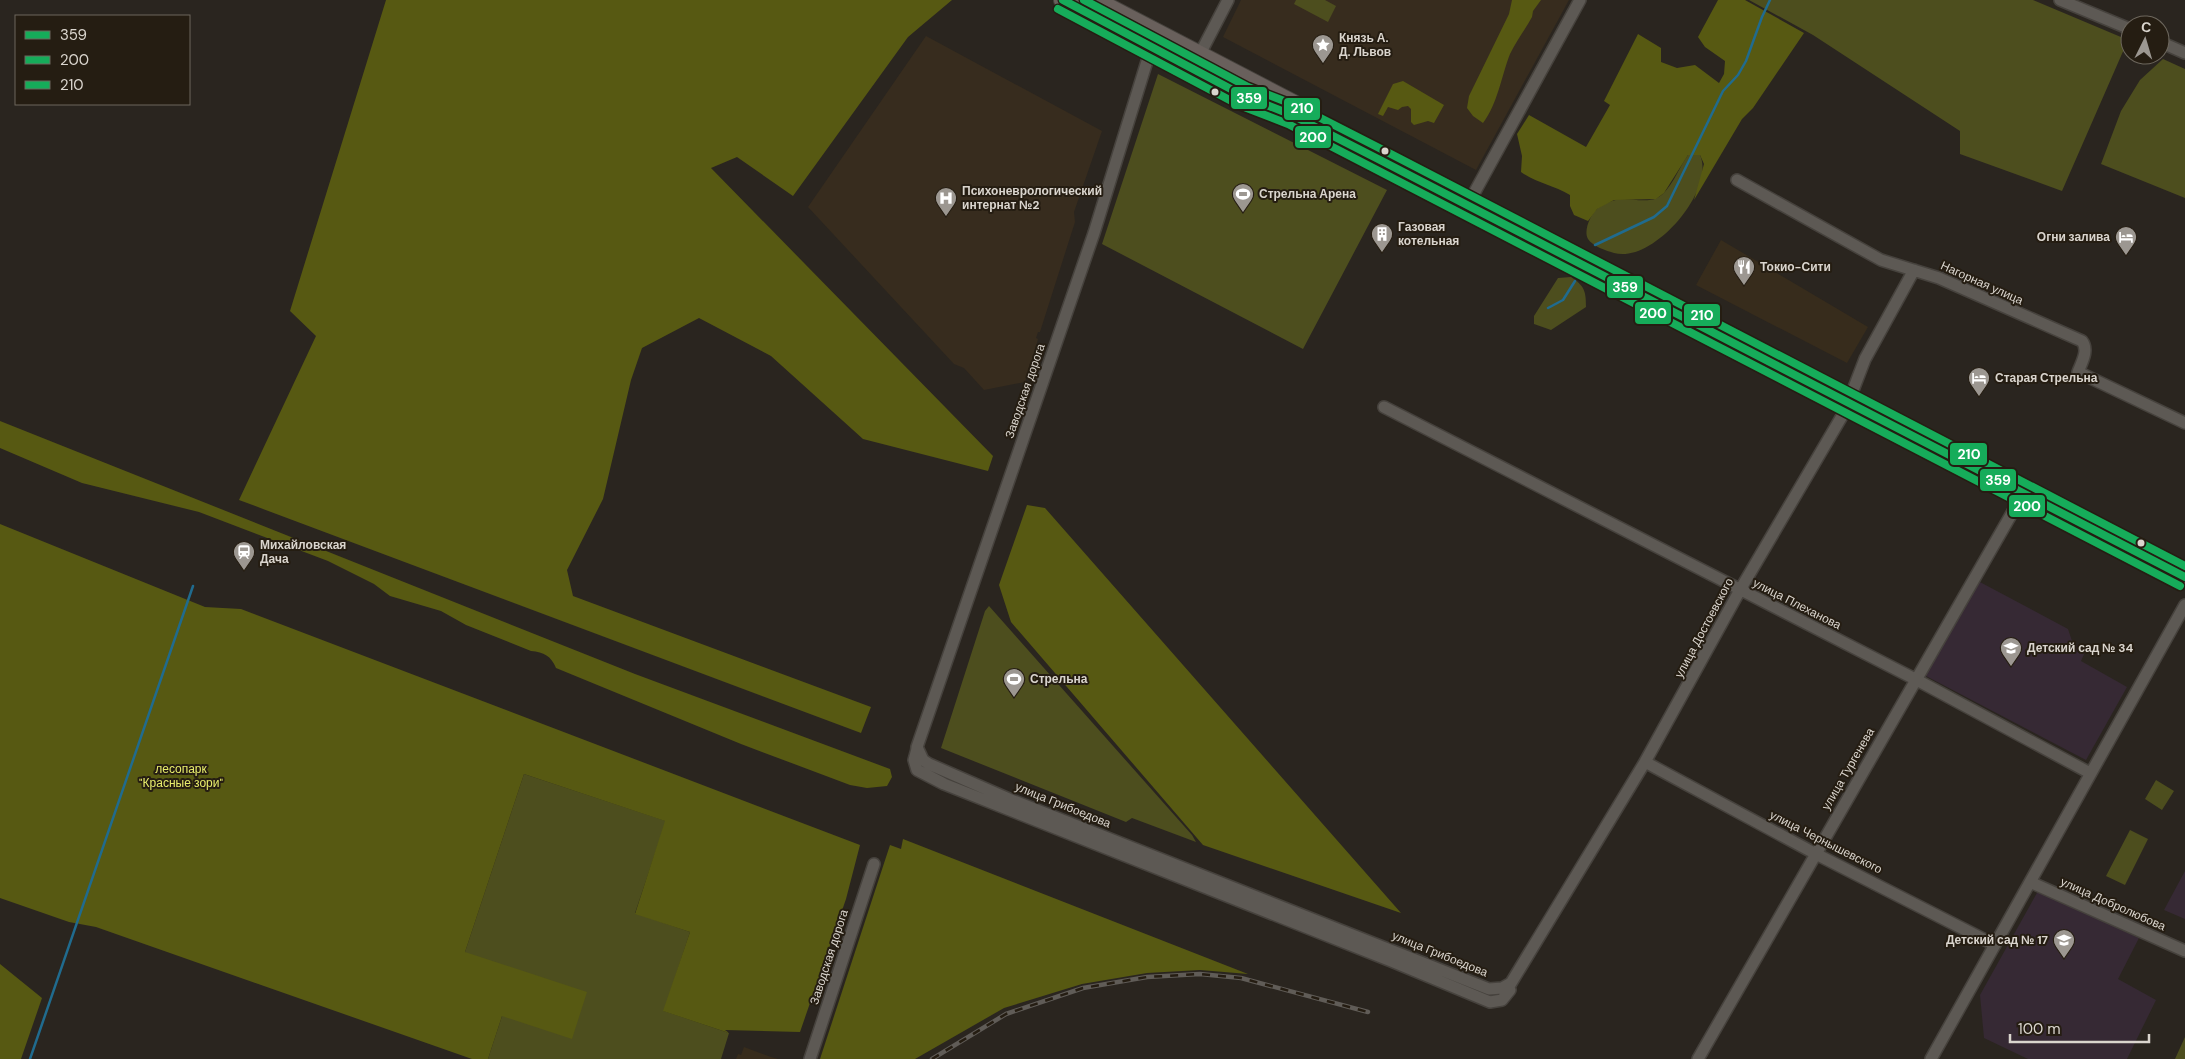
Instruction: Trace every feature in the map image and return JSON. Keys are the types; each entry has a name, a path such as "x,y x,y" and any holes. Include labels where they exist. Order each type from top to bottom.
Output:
{"main road":[{"path":"1063,0 1157,41 1199,56 1472,197 1849,398 2022,494 2185,578"},
{"path":"1094,0 1244,96 1292,116 1849,398 2185,564"}],"street":[{"path":"1199,56 1228,0"},
{"path":"1472,197 1580,0"},
{"path":"2060,0 2120,25"},
{"name":"Заводская дорога","path":"917,752 1094,232 1145,66 1157,41"},
{"path":"2170,46 2185,53"},
{"name":"Нагорная улица","path":"1737,180 1881,260 1939,278 2082,341 2086,345 2086,350 2078,372 2185,423"},
{"name":"улица Достоевского","path":"1505,993 1645,762 1740,590 1845,411 1865,359 1914,270"},
{"name":"улица Плеханова","path":"1384,407 1915,679 2090,773"},
{"name":"улица Тургенева","path":"1698,1059 2022,494"},
{"path":"1931,1059 2185,605"},
{"name":"улица Грибоедова","path":"917,752 929,764 1009,799 1470,981 1495,990 1514,981"},
{"name":"улица Чернышевского","path":"1645,762 1816,854 1995,945"},
{"name":"Заводская дорога","path":"810,1059 874,864"},
{"name":"улица Добролюбова","path":"2030,882 2185,951"}],"shaded area":[{"path":"1241,0 1569,0 1476,170 1223,37"},
{"path":"1296,0 1325,0 1336,6 1328,22 1294,4"},
{"path":"1749,0 2033,0 2120,37 2120,58 2062,191 1960,154 1960,131 1813,35"},
{"name":"Психоневрологический интернат №2","path":"926,36 1102,131 1074,212 1075,222 1040,332 1038,332 1036,338 1038,339 1025,382 984,390 964,368 954,364 808,207"},
{"path":"2170,62 2185,69 2185,198 2101,164 2121,111 2140,80 2156,65 2170,65"},
{"name":"Стрельна Арена","path":"1158,74 1387,190 1303,349 1102,244"},
{"path":"1688,155 1700,155 1702,170 1699,187 1678,221 1663,236 1646,247 1630,253 1614,253 1590,242 1586,231 1595,210 1606,203 1617,200 1652,200 1657,198 1671,184"},
{"path":"1721,240 1868,327 1847,363 1696,285"},
{"path":"1571,277 1584,290 1586,307 1551,330 1534,324 1534,316 1558,278"},
{"name":"Детский сад № 34","path":"1978,581 2068,629 2072,641 2085,652 2081,661 2127,687 2086,760 1926,676 1940,647"},
{"name":"Стрельна","path":"989,606 1192,835 1196,842 1132,818 1126,822 941,748 985,611"},
{"path":"524,774 666,821 635,913 690,932 664,1011 729,1033 721,1059 488,1059 502,1016 465,952"},
{"path":"2156,780 2174,791 2162,810 2145,799"},
{"path":"2130,830 2148,839 2125,885 2106,876"},
{"path":"2185,871 2185,919 2164,910"},
{"name":"Детский сад № 17","path":"2038,891 2139,938 2118,979 2156,1000 2127,1059 2028,1059 1984,1038 1980,995"},
{"path":"2185,1037 2185,1059 2175,1059"},
{"path":"744,1047 778,1059 736,1059 738,1054 741,1055"}],"green space":[{"path":"386,0 952,0 908,37 793,196 737,157 711,168 993,456 988,471 863,439 771,356 699,318 642,348 631,380 603,499 567,570 573,596 871,707 861,733 239,500 316,336 290,311"},
{"path":"1512,0 1541,0 1510,54 1496,98 1483,123 1473,116 1467,108 1469,96 1509,14"},
{"path":"1718,0 1745,0 1804,33 1753,108 1742,119 1694,200 1704,164 1700,155 1688,155 1664,193 1656,199 1614,200 1597,209 1588,221 1574,215 1570,206 1570,195 1521,172 1522,156 1517,134 1529,115 1586,147 1610,105 1604,101 1638,34 1661,48 1661,62 1677,68 1695,65 1719,83 1724,74 1725,61 1705,47 1698,37"},
{"path":"1403,81 1444,105 1434,123 1428,121 1414,125 1411,122 1411,109 1408,106 1398,110 1388,107 1383,116 1378,114 1393,84"},
{"path":"0,421 635,674 890,769 892,777 887,786 867,788 850,785 741,744 556,668 552,660 540,652 531,651 466,625 441,611 390,596 374,584 328,561 199,512 82,483 0,448"},
{"path":"1027,505 1045,508 1401,913 1203,845 1011,622 999,585"},
{"name":"лесопарк \"Красные зори\"","path":"0,524 205,607 241,609 860,845 846,899 800,1032 725,1030 729,1033 663,1011 690,932 635,914 665,821 524,774 465,952 587,992 572,1039 502,1016 488,1059 472,1059 96,927 69,922 0,898"},
{"path":"903,839 1248,974 1200,970 1147,973 1082,984 1004,1008 915,1059 820,1059 890,845 901,849"},
{"path":"0,964 42,998 21,1059 0,1059"}],"waterway":[{"path":"1595,245 1654,217 1667,206 1723,91 1738,75 1746,61 1770,0"},
{"path":"1548,308 1563,300 1575,281"},
{"path":"30,1059 193,586"}],"railway":[{"path":"932,1059 1006,1014 1083,988 1147,977 1200,974 1241,978 1368,1012"}],"transit line":[{"name":"359","path":"1063,0 1244,96 1292,115 1382,161 2185,577"},
{"name":"210","path":"1084,0 1248,87 1297,106 1387,152 2185,566"},
{"name":"200","path":"1058,9 1239,105 1288,124 2180,586"}],"place":[{"name":"Князь А. Д. Львов","path":"1323,64"},
{"name":"Стрельна Арена","path":"1243,213"},
{"name":"Психоневрологический интернат №2","path":"946,217"},
{"name":"Газовая котельная","path":"1382,253"},
{"name":"Огни залива","path":"2126,256"},
{"name":"Токио-Сити","path":"1744,286"},
{"name":"Старая Стрельна","path":"1979,397"},
{"name":"Михайловская Дача","path":"244,571"},
{"name":"Детский сад № 34","path":"2011,667"},
{"name":"Стрельна","path":"1014,698"},
{"name":"Детский сад № 17","path":"2064,959"}]}
